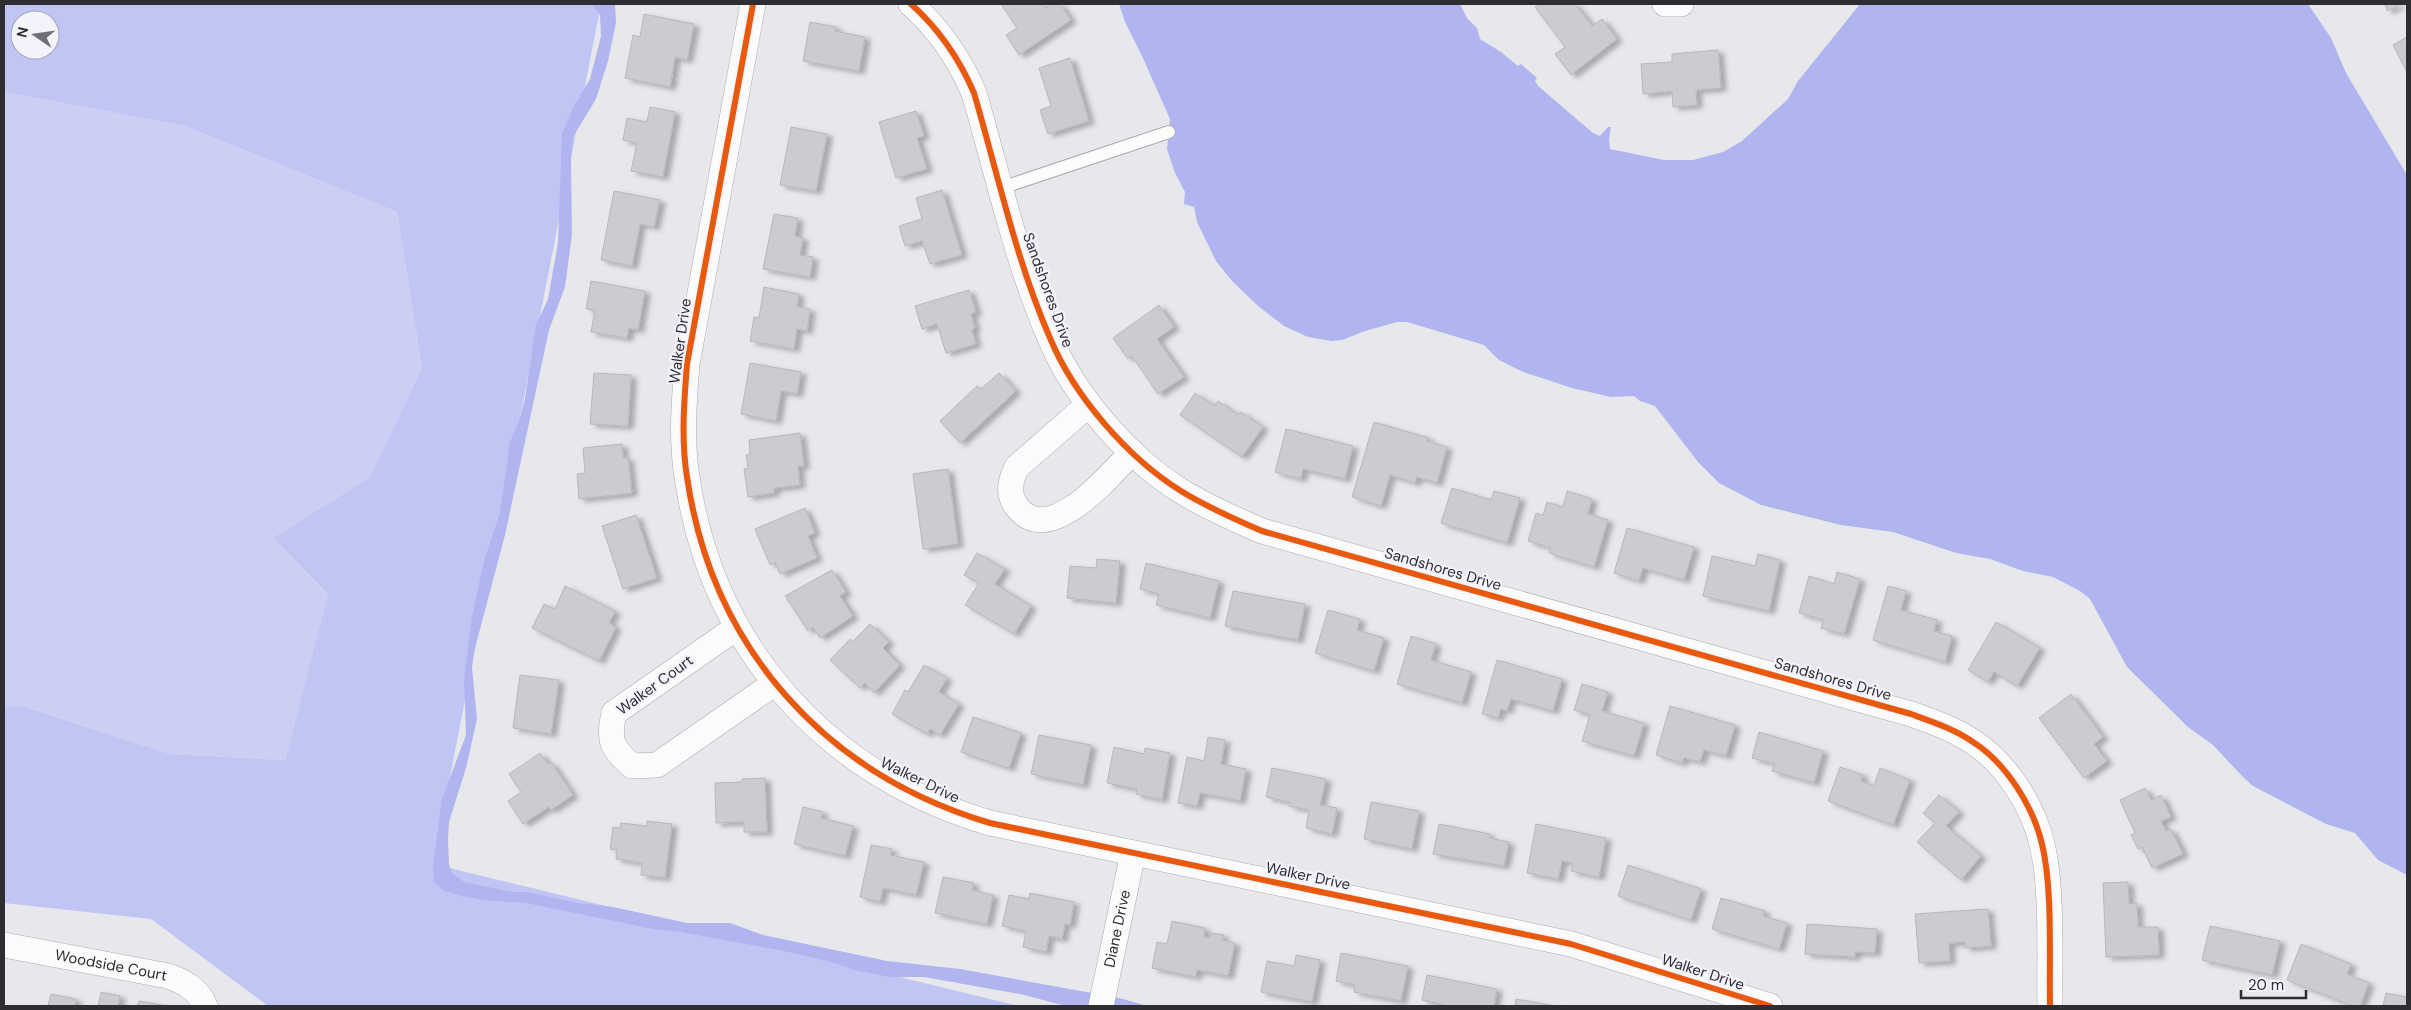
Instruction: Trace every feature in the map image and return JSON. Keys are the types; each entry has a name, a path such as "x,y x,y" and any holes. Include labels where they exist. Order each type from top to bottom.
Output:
{"street":[{"name":"Walker Drive","path":"753,4 695,314 683,412 686,476 694,517 717,590 736,628 775,684 798,710 834,744 898,786 936,804 990,823 1571,944 1770,1006"},
{"name":"Sandshores Drive","path":"911,4 942,36 965,73 976,102 1000,188 1050,340 1089,404 1132,452 1180,490 1220,513 1262,531 1902,712 1947,727 1974,742 1996,762 2012,781 2023,799 2041,842 2047,893 2050,1006"},
{"path":"1664,4 1680,4"},
{"path":"1089,404 1017,467 1011,480 1011,492 1014,502 1022,513 1031,518 1053,520 1067,512 1132,452"},
{"name":"Walker Court","path":"736,628 614,713 610,731 615,751 632,766 656,765 775,684"},
{"name":"Diane Drive","path":"1101,1006 1133,853"},
{"name":"Woodside Court","path":"4,945 168,976 192,987 200,995 205,1006"}],"lane":[{"path":"1000,188 1169,132"}],"shaded area":[{"path":"4,4 601,4 433,864 1019,1006 268,1006 151,919 4,903 4,707 19,705 170,754 285,760 328,594 273,538 370,477 422,368 397,212 185,126 4,92"},
{"path":"591,4 615,4 616,23 608,61 596,99 573,137 571,160 572,234 565,287 549,330 505,535 474,652 472,668 477,719 466,768 449,822 449,865 452,873 464,882 513,892 527,892 578,903 613,907 687,923 730,923 763,935 887,961 960,969 1119,998 1148,1006 1066,1006 1020,994 924,977 890,977 854,970 832,962 784,951 681,932 653,929 526,903 483,900 458,895 444,891 434,882 433,864 442,799 466,735 464,680 472,616 484,561 500,513 510,442 520,418 525,399 536,325 548,299 558,243 562,133 573,108 590,79 601,36 600,15"},
{"path":"1119,4 1460,4 1467,18 1477,28 1480,39 1501,52 1518,66 1521,64 1537,78 1535,81 1538,86 1593,133 1600,136 1608,127 1611,127 1610,149 1664,160 1693,160 1723,152 1742,141 1788,99 1798,81 1860,4 2308,4 2331,38 2346,73 2407,175 2407,875 2378,860 2355,833 2326,824 2253,786 2213,745 2188,727 2127,667 2090,599 2080,591 2053,577 2023,571 1990,559 1956,553 1893,532 1841,525 1761,505 1719,483 1698,462 1655,406 1640,401 1634,396 1611,397 1572,388 1523,372 1499,360 1484,345 1407,322 1397,322 1342,340 1332,341 1308,337 1284,326 1258,306 1232,281 1216,261 1197,222 1194,207 1184,204 1185,192 1175,173 1167,149 1170,119 1125,22"},
{"path":"4,92 185,126 397,212 422,368 370,477 273,538 328,594 285,760 170,754 19,705 4,707"}],"building":[{"path":"1001,4 1044,4 1047,8 1053,4 1060,4 1071,20 1019,55 1006,35 1017,28"},
{"path":"1540,4 1575,4 1592,26 1602,19 1617,39 1571,75 1555,54 1565,47 1535,7"},
{"path":"2384,4 2400,4 2388,11"},
{"path":"644,14 694,24 687,60 675,57 670,87 625,78 633,35 640,37"},
{"path":"810,22 836,27 835,31 865,37 859,71 803,61"},
{"path":"2407,37 2407,72 2393,45"},
{"path":"1718,50 1721,88 1696,90 1697,105 1673,107 1672,91 1643,94 1641,64 1672,62 1672,54"},
{"path":"1070,58 1089,121 1048,134 1040,110 1051,106 1039,68"},
{"path":"650,107 675,112 663,177 631,171 637,143 623,140 627,118 647,122"},
{"path":"916,111 924,136 917,138 927,169 896,178 879,122"},
{"path":"791,127 827,134 816,191 780,185"},
{"path":"942,190 962,255 930,264 922,241 905,246 899,226 922,219 916,198"},
{"path":"614,191 660,200 654,227 640,224 632,266 601,260"},
{"path":"774,214 798,218 795,236 803,238 800,255 813,257 810,277 763,269"},
{"path":"591,281 645,291 638,330 629,328 627,338 591,332 595,310 586,309"},
{"path":"764,287 799,294 797,307 810,309 807,331 797,329 794,349 750,341 754,317 759,318"},
{"path":"969,290 976,312 971,314 975,328 972,330 976,344 946,353 937,324 922,329 915,306"},
{"path":"1159,305 1174,327 1157,339 1184,377 1158,394 1132,356 1128,359 1113,338"},
{"path":"750,363 801,372 797,394 781,391 776,421 741,414"},
{"path":"594,373 631,375 628,426 590,424"},
{"path":"999,373 1016,391 960,443 940,421 977,386 981,389"},
{"path":"1195,393 1214,406 1218,401 1238,415 1241,412 1263,427 1242,457 1180,415"},
{"path":"1374,422 1429,438 1427,441 1447,447 1437,483 1417,477 1415,483 1390,475 1381,506 1352,497"},
{"path":"1286,429 1353,446 1345,479 1303,469 1301,479 1275,472"},
{"path":"800,433 804,466 798,466 800,485 774,488 774,493 748,497 744,469 748,468 746,455 750,454 749,440"},
{"path":"622,444 623,458 628,458 632,493 579,499 577,474 585,473 583,448"},
{"path":"948,469 958,544 923,549 913,474"},
{"path":"1452,488 1491,500 1494,491 1520,498 1507,543 1441,523"},
{"path":"1567,491 1592,499 1588,514 1608,520 1594,567 1549,553 1551,548 1528,541 1536,513 1543,515 1547,502 1563,507"},
{"path":"805,508 815,533 808,536 817,558 780,574 775,562 770,565 755,529"},
{"path":"636,515 657,578 623,589 602,526"},
{"path":"1627,528 1694,547 1684,580 1643,568 1639,581 1614,573"},
{"path":"977,553 1005,569 995,584 1031,606 1014,634 965,605 979,583 964,575"},
{"path":"1758,554 1780,560 1769,611 1703,596 1712,556 1755,566"},
{"path":"1097,559 1120,561 1116,603 1067,598 1070,566 1096,568"},
{"path":"1146,563 1219,581 1210,618 1156,605 1159,594 1140,589"},
{"path":"832,570 846,592 840,596 853,616 820,638 813,627 808,631 785,596"},
{"path":"1837,572 1860,579 1844,634 1821,628 1824,620 1799,613 1809,576 1834,584"},
{"path":"565,586 615,611 609,623 616,627 599,661 532,628 544,604 555,609"},
{"path":"1888,586 1906,591 1901,610 1937,620 1934,631 1952,636 1945,662 1873,640"},
{"path":"1233,591 1305,604 1298,640 1225,626"},
{"path":"1328,610 1360,619 1357,630 1384,638 1374,671 1315,653"},
{"path":"1996,622 2040,648 2017,686 1994,672 1988,682 1968,670"},
{"path":"870,624 889,642 883,648 900,665 874,693 865,683 860,688 830,660 850,639 852,642"},
{"path":"1411,636 1436,644 1431,660 1471,672 1462,703 1397,684"},
{"path":"1497,660 1562,679 1553,711 1511,699 1507,711 1501,709 1498,718 1482,714"},
{"path":"924,665 947,678 939,692 959,704 940,735 930,729 927,734 892,714 905,690 908,692"},
{"path":"520,675 559,680 551,734 513,728"},
{"path":"1582,684 1608,692 1602,711 1644,723 1634,756 1582,741 1590,715 1574,710"},
{"path":"2071,694 2103,737 2094,744 2107,761 2084,778 2039,718"},
{"path":"1670,706 1735,725 1726,756 1704,750 1700,762 1684,758 1682,763 1656,755"},
{"path":"973,717 1021,733 1009,768 961,752"},
{"path":"1759,732 1823,751 1814,783 1772,771 1775,764 1752,758"},
{"path":"1039,735 1091,745 1083,785 1031,774"},
{"path":"1208,737 1225,740 1221,764 1246,769 1240,801 1200,793 1197,806 1178,803 1187,757 1204,761"},
{"path":"1114,747 1144,754 1145,748 1170,753 1162,800 1136,794 1137,789 1107,783"},
{"path":"540,753 548,764 551,762 573,795 551,810 549,807 523,824 508,801 521,792 509,774"},
{"path":"1840,767 1863,775 1861,781 1874,786 1880,768 1910,780 1893,825 1828,801"},
{"path":"1272,768 1326,779 1320,805 1337,808 1332,834 1306,828 1309,810 1289,806 1290,802 1266,797"},
{"path":"765,778 767,832 744,832 744,822 716,823 715,783 742,782 742,779"},
{"path":"2145,788 2151,800 2161,795 2171,817 2161,821 2166,831 2171,829 2183,854 2152,868 2142,847 2138,849 2131,835 2135,833 2120,800"},
{"path":"1939,795 1959,812 1946,826 1981,856 1961,880 1917,842 1935,823 1923,813"},
{"path":"1371,802 1419,811 1412,849 1364,839"},
{"path":"803,807 823,812 821,818 853,826 845,856 794,844"},
{"path":"647,821 672,824 665,878 641,875 642,863 616,859 617,850 610,849 613,827 620,828 621,823 647,826"},
{"path":"1439,824 1490,834 1489,838 1509,842 1504,866 1433,854"},
{"path":"1536,824 1606,838 1599,877 1571,871 1573,863 1562,861 1558,879 1527,873"},
{"path":"871,845 892,849 890,855 924,862 916,895 883,888 880,902 860,897"},
{"path":"1628,865 1701,889 1691,920 1618,896"},
{"path":"943,877 974,883 972,890 993,895 987,924 935,913"},
{"path":"2128,882 2129,904 2137,903 2138,927 2158,927 2159,955 2106,957 2103,883"},
{"path":"1030,893 1074,902 1070,925 1065,924 1062,939 1049,936 1046,952 1023,947 1026,931 1002,926 1009,895 1029,899"},
{"path":"1721,898 1765,911 1763,916 1787,923 1779,949 1712,929"},
{"path":"1988,909 1991,946 1965,948 1965,942 1949,943 1950,961 1919,963 1915,914"},
{"path":"1172,921 1205,928 1204,937 1210,938 1211,933 1224,935 1222,940 1235,943 1228,976 1197,970 1196,977 1152,968 1157,942 1167,944"},
{"path":"1807,924 1877,929 1875,953 1855,952 1855,957 1805,954"},
{"path":"2210,926 2280,941 2272,975 2202,960"},
{"path":"2301,944 2351,964 2347,974 2369,983 2360,1006 2353,1006 2287,980"},
{"path":"1341,953 1408,966 1401,1001 1354,992 1355,985 1336,981"},
{"path":"1296,955 1320,960 1312,1002 1261,992 1267,961 1294,966"},
{"path":"1427,975 1497,989 1494,1006 1441,1006 1441,1004 1422,1000"},
{"path":"101,992 120,996 118,1006 98,1006"},
{"path":"2386,993 2407,997 2407,1006 2383,1006"},
{"path":"51,994 76,999 75,1006 48,1006"},
{"path":"1516,999 1555,1006 1515,1006"},
{"path":"139,1001 162,1005 162,1006 137,1006"}],"cycle path":[{"path":"753,4 687,364 684,449 687,477 700,539 722,596 750,649 786,696 828,737 877,772 931,801 990,823 1571,944 1770,1006"},
{"path":"911,4 931,24 947,45 962,68 974,93 1017,248 1038,308 1060,360 1073,382 1105,424 1142,461 1161,477 1191,497 1262,531 1911,714 1966,737 1985,751 2007,773 2025,801 2038,830 2048,882 2050,1006"}]}
